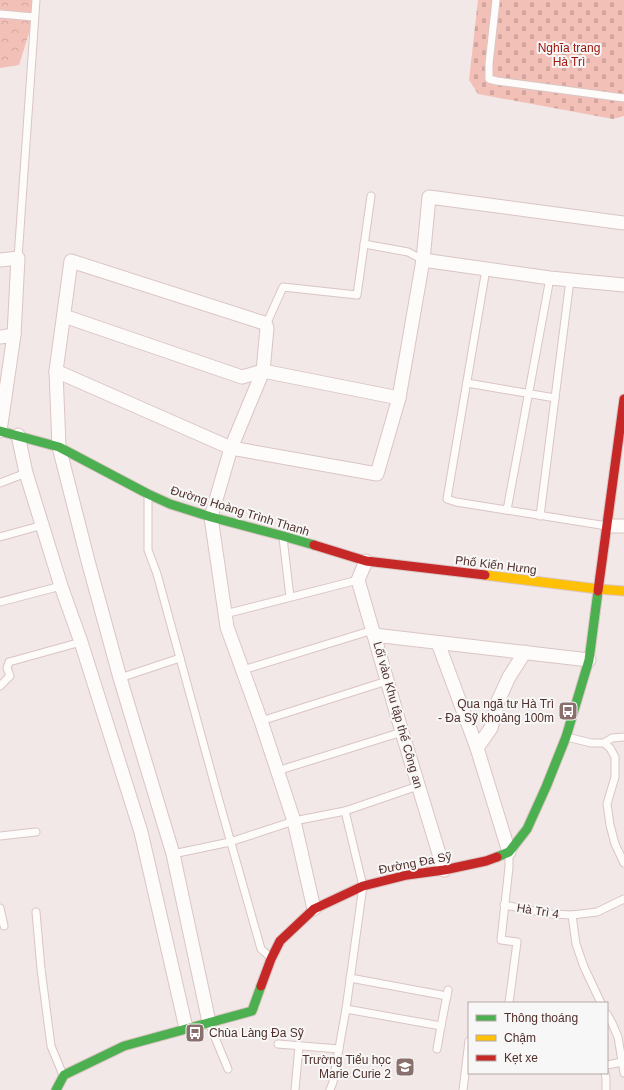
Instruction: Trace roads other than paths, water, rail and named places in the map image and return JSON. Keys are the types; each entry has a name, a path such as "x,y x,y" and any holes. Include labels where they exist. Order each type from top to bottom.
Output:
{"street":[{"path":"56,371 231,448 377,474 399,398 423,260 429,197 624,223"},
{"path":"0,260 18,258 14,335 0,431"},
{"path":"423,260 550,278 624,285"},
{"path":"209,1022 173,854 120,678 59,447 56,371 71,261 264,323 266,325 263,371 231,448 211,518 227,627 261,721 294,821 314,909"},
{"path":"64,316 242,377 263,371 399,398"},
{"path":"0,337 14,335"},
{"path":"509,852 527,829 546,788 566,737 589,660 624,399"},
{"name":"Đường Hoàng Trình Thanh","path":"0,431 59,447 170,504 211,518 283,536 366,561"},
{"path":"18,435 26,473 61,586 81,642 141,832 186,1028"},
{"path":"607,526 624,526"},
{"path":"358,580 366,561"},
{"name":"Phố Kiến Hưng","path":"366,561 624,591"},
{"name":"Lối vào Khu tập thể Công an","path":"358,580 444,870"},
{"path":"373,632 438,643 589,660"},
{"path":"438,643 477,748 509,852"},
{"path":"477,748 491,728 498,701 509,677 525,652"},
{"name":"Đường Đa Sỹ","path":"64,1075 124,1046 252,1011 271,959 280,941 314,909 363,886 407,874 444,870 486,861 509,852"},
{"path":"56,1090 64,1075"}],"lane":[{"path":"18,258 36,0"},
{"path":"496,0 489,64 489,79 624,98"},
{"path":"0,14 34,17"},
{"path":"266,325 283,287 357,295 370,196"},
{"path":"364,244 408,252 423,260"},
{"path":"486,269 447,499 456,502 607,526"},
{"path":"507,510 550,278"},
{"path":"540,516 570,280"},
{"path":"467,383 555,398"},
{"path":"0,483 26,473"},
{"path":"148,494 148,550 158,574 230,842 261,949 271,959"},
{"path":"0,537 43,525"},
{"path":"283,536 290,597"},
{"path":"225,614 358,580"},
{"path":"0,602 61,586"},
{"path":"243,670 373,632"},
{"path":"0,686 10,676 8,668 9,662 81,642"},
{"path":"120,678 180,658"},
{"path":"261,721 387,681"},
{"path":"277,771 402,732"},
{"path":"566,737 591,743 604,744 610,748 615,757 615,777 607,804 615,844 624,863"},
{"path":"604,744 612,738 624,737"},
{"path":"173,854 230,842 294,821 345,811 418,786"},
{"path":"330,1090 333,1082 346,1009 363,886 345,811"},
{"path":"0,836 36,832"},
{"name":"Hà Trì 4","path":"509,852 509,867 504,905 551,914 572,914 597,912 624,899"},
{"path":"504,905 501,940 517,942 509,1002"},
{"path":"0,908 4,926"},
{"path":"36,912 41,968 51,1046 64,1075"},
{"path":"572,914 576,944 601,1002"},
{"path":"350,978 447,993 437,1049"},
{"path":"346,1009 441,1026"},
{"path":"608,1018 618,1037 624,1073"},
{"path":"209,1022 228,1069"},
{"path":"278,1044 339,1049"},
{"path":"295,1090 299,1046"},
{"path":"463,1090 468,1049"},
{"path":"608,1065 622,1062"},
{"path":"334,1074 347,1075"},
{"path":"605,1074 606,1090"}],"place":[{"name":"Qua ngã tư Hà Trì - Đa Sỹ khoảng 100m","path":"568,711"},
{"name":"Chùa Làng Đa Sỹ","path":"195,1033"},
{"name":"Trường Tiểu học Marie Curie 2","path":"405,1067"}],"park label":[{"name":"Nghĩa trang Hà Trì","path":"569,55"}]}
